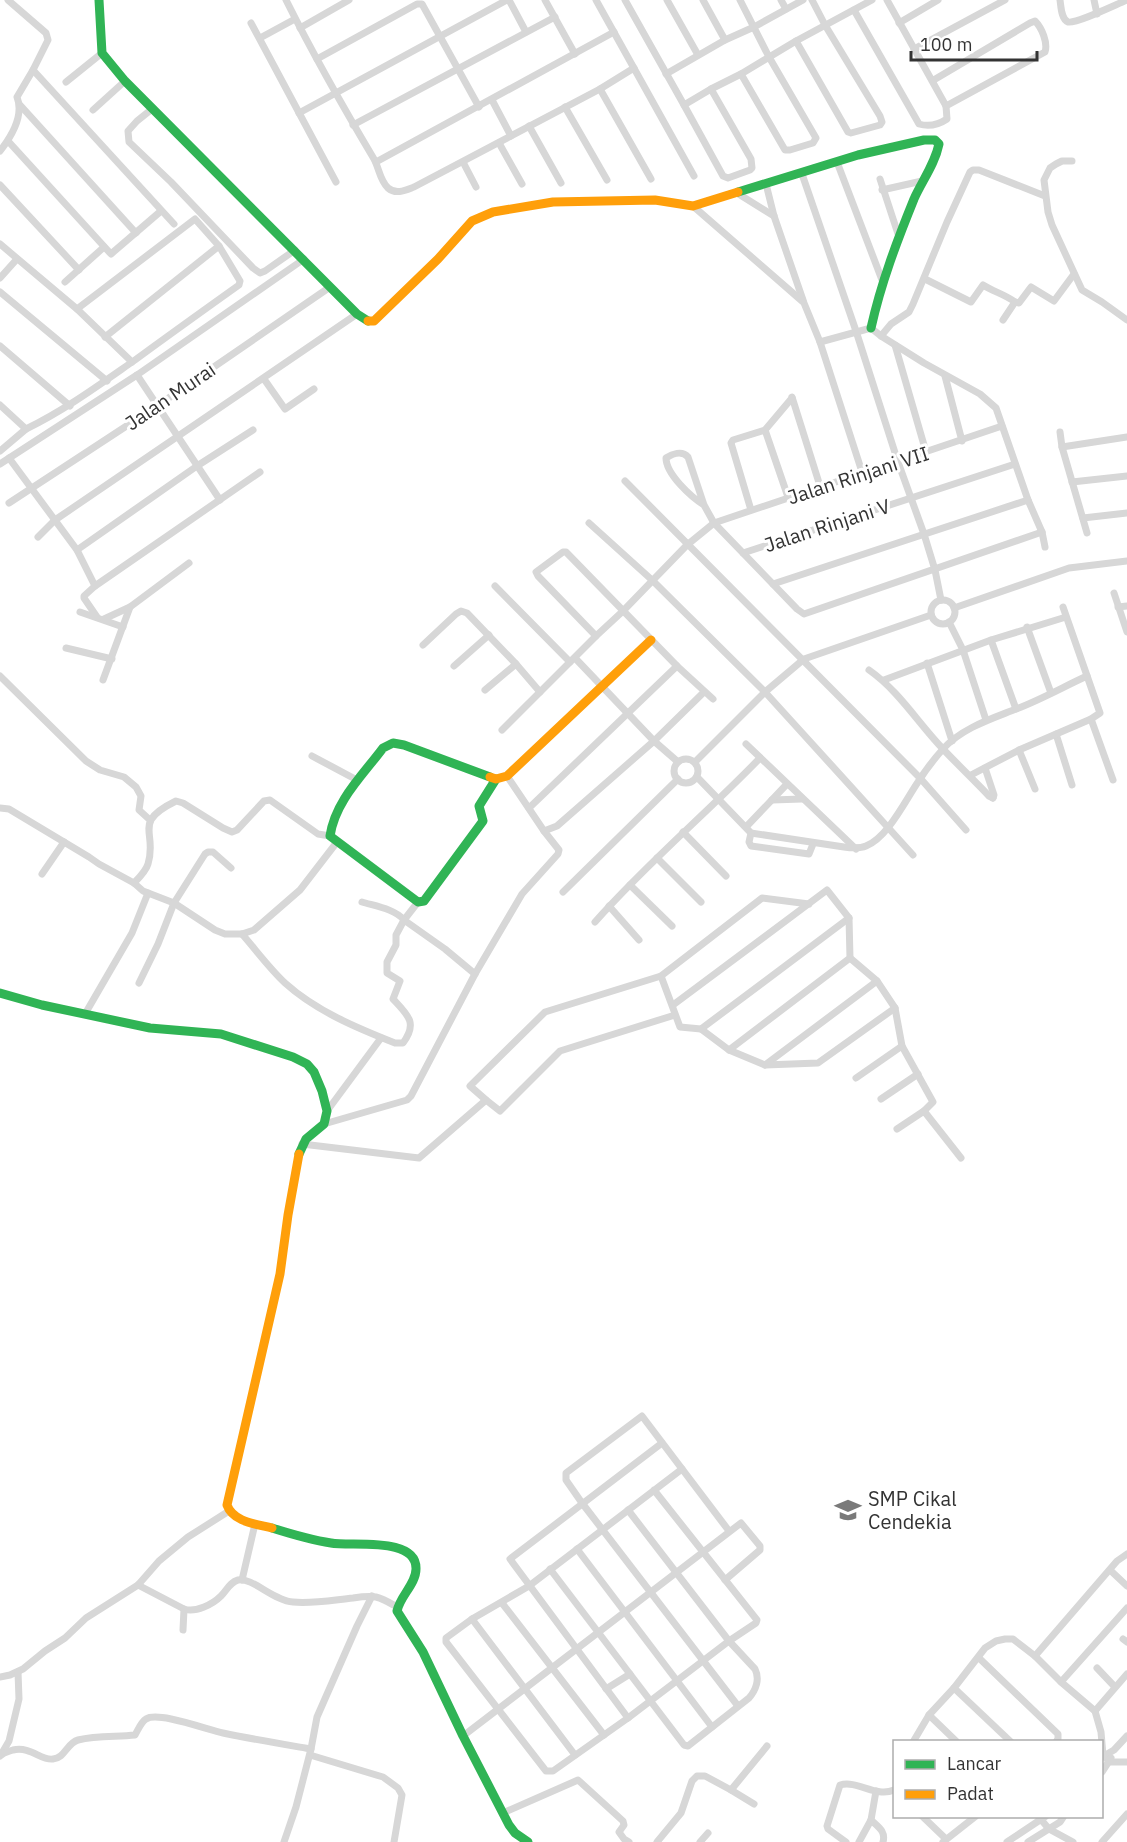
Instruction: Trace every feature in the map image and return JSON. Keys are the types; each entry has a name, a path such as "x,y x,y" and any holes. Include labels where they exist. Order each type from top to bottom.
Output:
{"street":[{"path":"8,0 46,33 48,40 17,97 20,105 136,233"},
{"path":"99,0 102,53 125,81 364,320 374,321 438,259 472,221 493,212 553,202 655,200 693,206 837,162 900,145 935,140 939,147 922,181 882,280 871,328"},
{"path":"286,0 353,125 376,162 384,183 392,191 398,192 414,187 463,162 633,68"},
{"path":"300,28 349,0"},
{"path":"299,113 508,0 526,32"},
{"path":"545,0 576,54"},
{"path":"596,0 694,176"},
{"path":"625,0 723,176 736,177 752,168 751,159 711,89"},
{"path":"668,0 698,56"},
{"path":"703,0 725,40"},
{"path":"740,0 769,57 816,138 813,143 785,150 741,74"},
{"path":"781,0 786,9"},
{"path":"666,74 725,40 803,0"},
{"path":"796,40 848,132 851,134 878,127 882,122 880,116 812,0"},
{"path":"684,105 796,40 872,0"},
{"path":"854,10 919,124 925,126 940,123 947,119 946,106 887,0"},
{"path":"899,22 938,0"},
{"path":"914,50 1005,0"},
{"path":"1060,0 1064,18 1068,22 1097,14 1127,0"},
{"path":"1094,0 1097,14"},
{"path":"317,59 417,4 422,4 426,7 479,107"},
{"path":"353,125 555,17"},
{"path":"260,38 296,19"},
{"path":"932,81 1030,23 1035,21 1040,26 1046,46 1045,52 946,106"},
{"path":"251,23 336,182"},
{"path":"376,162 614,32"},
{"path":"66,82 102,53"},
{"path":"33,70 174,224"},
{"path":"93,110 125,81"},
{"path":"600,88 651,179"},
{"path":"492,100 511,136"},
{"path":"0,151 15,126 20,105"},
{"path":"566,107 607,180"},
{"path":"153,109 128,131 129,142 253,268 260,273 265,272 295,250"},
{"path":"529,126 561,183"},
{"path":"8,141 111,254 161,212"},
{"path":"499,143 522,184"},
{"path":"1072,160 1062,161 1050,168 1044,180 1045,196 1052,225 1082,290 1127,320"},
{"path":"463,162 476,187"},
{"path":"837,162 882,280"},
{"path":"881,336 891,324 909,312 966,180 973,170 1045,196"},
{"path":"802,174 924,534 941,600"},
{"path":"880,179 899,237"},
{"path":"882,190 922,181"},
{"path":"766,184 774,216 820,342 862,472"},
{"path":"0,185 79,270"},
{"path":"737,193 774,216"},
{"path":"693,206 804,303"},
{"path":"0,451 26,429 70,406 107,381 239,285 240,281 219,246 195,219 77,309"},
{"path":"0,244 77,309 132,362"},
{"path":"105,337 219,246"},
{"path":"65,282 104,247"},
{"path":"0,278 16,259"},
{"path":"0,464 137,375 304,259"},
{"path":"1003,320 1015,302 1018,303 1031,287 1054,301 1074,274"},
{"path":"925,279 971,302 983,285 994,292 1003,293 1015,302"},
{"name":"Jalan Murai","path":"9,503 157,406 330,287"},
{"path":"0,292 107,381"},
{"path":"38,537 56,520 357,314"},
{"path":"820,342 871,328 945,376 980,394 996,408 1028,500 1042,532 1045,548"},
{"path":"895,345 926,452"},
{"path":"0,346 70,406"},
{"path":"137,375 220,500"},
{"path":"945,376 962,441"},
{"path":"264,379 285,410 314,389"},
{"path":"752,510 731,443 733,440 765,430 792,397 820,486"},
{"path":"0,405 26,429"},
{"name":"Jalan Rinjani VII","path":"502,730 623,611 687,544 714,523 1002,426"},
{"path":"77,550 197,466 253,430"},
{"path":"765,430 788,497"},
{"path":"1060,432 1062,447 1087,533"},
{"path":"1062,447 1127,437"},
{"path":"704,505 684,489 672,474 665,463 668,457 685,453 704,505 714,523 804,614 1042,532"},
{"path":"9,458 77,550 95,586"},
{"name":"Jalan Rinjani V","path":"743,553 1015,464"},
{"path":"100,618 84,596 95,586 260,472"},
{"path":"1072,482 1127,476"},
{"path":"625,481 804,659 920,778 966,830"},
{"path":"773,584 1028,500"},
{"path":"1083,518 1127,513"},
{"path":"589,524 652,580 765,692 913,855"},
{"path":"596,636 536,572 562,552 566,552 676,666 713,699"},
{"path":"954,608 1069,568 1127,561"},
{"path":"100,618 130,608 189,563"},
{"path":"495,586 602,686 654,741 678,762"},
{"path":"1114,594 1127,632"},
{"path":"941,600 951,603 954,614 949,622 940,623 931,615 934,603 941,600"},
{"path":"1118,607 1127,606"},
{"path":"971,775 1100,713 1063,607"},
{"path":"103,680 130,608"},
{"path":"423,645 461,611 467,613 540,692"},
{"path":"80,612 123,627"},
{"path":"695,762 765,692 804,659 931,615"},
{"path":"884,680 1028,627 1066,616"},
{"path":"949,622 963,650 986,720"},
{"path":"1028,627 1051,693"},
{"path":"454,666 489,635"},
{"path":"0,808 9,809 134,883 137,887 174,903 215,930 225,934 242,934 254,930 300,890 333,839 331,828 339,809 357,780 389,743 412,747 496,779 507,776 651,640"},
{"path":"992,640 1016,709"},
{"path":"66,648 112,659"},
{"path":"927,663 952,741"},
{"path":"485,690 516,664"},
{"path":"529,808 676,666"},
{"path":"869,670 884,680 943,749 993,798 986,768"},
{"path":"0,676 86,761 100,770 124,777 136,787 141,796 139,810 150,820"},
{"path":"697,777 689,782 678,779 675,767 678,762 690,759 695,762 698,768 697,777 749,830 813,844 856,849 868,846 887,828 920,778 952,741 986,720 1016,709 1087,676"},
{"path":"544,831 557,826 654,741 704,692"},
{"path":"1091,719 1113,780"},
{"path":"1056,734 1072,785"},
{"path":"746,744 856,849"},
{"path":"1019,750 1035,789"},
{"path":"312,756 357,780"},
{"path":"595,922 682,832 719,801 760,758"},
{"path":"507,776 559,850 558,854 522,894 475,974 411,1096 407,1100 324,1124 302,1144 292,1186 280,1274 227,1505 229,1511 237,1518 327,1543 348,1546 389,1546 410,1553 416,1563 416,1575 397,1607 397,1611 423,1652 503,1813 513,1838 528,1842"},
{"path":"242,934 284,982 300,995 341,1020 381,1038 403,1043 411,1026 409,1016 393,999 400,981 387,973 387,962 396,945 396,935 418,902 424,901 429,896 483,821 479,806 496,779"},
{"path":"563,892 678,779"},
{"path":"787,784 749,830 748,842 752,846 809,854 813,844"},
{"path":"772,800 802,799"},
{"path":"134,883 148,864 150,820 176,801 183,802 223,828 232,831 237,830 266,800 318,834 333,839 418,902"},
{"path":"682,832 726,876"},
{"path":"42,874 64,842"},
{"path":"139,983 174,903 204,854 213,852 231,868"},
{"path":"657,858 701,902"},
{"path":"630,885 672,926"},
{"path":"673,1005 827,890 849,918 850,958 877,981 895,1008 902,1046 933,1102 924,1111 897,1129"},
{"path":"85,1014 132,933 148,893"},
{"path":"675,1015 560,1051 500,1111 470,1086 545,1011 661,976 762,898 809,904"},
{"path":"362,902 400,916 475,974"},
{"path":"609,906 639,940"},
{"path":"701,1029 849,918"},
{"path":"627,938 633,932"},
{"path":"729,1050 850,958"},
{"path":"661,976 680,1027 701,1029 729,1050 765,1065 818,1063 895,1008"},
{"path":"765,1065 877,981"},
{"path":"0,993 42,1005 158,1029 221,1034 293,1057 307,1064 315,1072 327,1111"},
{"path":"324,1124 327,1111 381,1038"},
{"path":"856,1078 902,1046"},
{"path":"881,1099 918,1074"},
{"path":"302,1144 419,1158 486,1100"},
{"path":"924,1111 961,1158"},
{"path":"729,1531 644,1417 640,1416 566,1473 566,1480 582,1503 738,1706"},
{"path":"628,1718 510,1559 662,1443"},
{"path":"654,1490 757,1620 756,1623 604,1735 552,1771 546,1771 445,1640 472,1620 529,1586 550,1569 577,1549 654,1490 682,1469"},
{"path":"550,1569 686,1746 752,1695 758,1674 729,1641 628,1510"},
{"path":"0,1677 18,1672 65,1638 86,1618 138,1585 159,1561 175,1548 229,1511"},
{"path":"242,1580 255,1524"},
{"path":"463,1736 738,1524 743,1524 760,1548 724,1580"},
{"path":"577,1549 711,1726"},
{"path":"1035,1656 1117,1561 1127,1554"},
{"path":"1110,1570 1127,1586"},
{"path":"138,1585 189,1611 206,1606 220,1597 236,1580 253,1583 280,1600 293,1602 372,1596 384,1599 397,1607"},
{"path":"284,1842 296,1807 317,1717 324,1697 372,1596"},
{"path":"501,1603 604,1735"},
{"path":"1061,1682 1127,1608"},
{"path":"183,1630 184,1609"},
{"path":"472,1620 575,1755"},
{"path":"914,1740 929,1715 954,1688 985,1648 996,1641 1013,1639 1095,1711 1101,1740"},
{"path":"979,1658 1058,1734 1057,1740"},
{"path":"1097,1668 1115,1687"},
{"path":"1,1754 9,1741 18,1704 18,1672"},
{"path":"606,1689 630,1674"},
{"path":"1095,1711 1127,1674"},
{"path":"954,1688 1009,1740"},
{"path":"929,1715 955,1740"},
{"path":"1,1754 18,1749 51,1760 61,1756 68,1744 78,1740 135,1735 144,1720 149,1718 193,1724 310,1752 383,1777 398,1788 402,1795 394,1842"},
{"path":"1103,1756 1114,1750 1127,1736"},
{"path":"731,1790 767,1746"},
{"path":"1103,1770 1110,1762 1114,1750"},
{"path":"1103,1757 1110,1762 1127,1762"},
{"path":"657,1842 681,1813 692,1782 697,1776 705,1776 754,1804"},
{"path":"503,1813 578,1780 624,1821 619,1832 629,1842"},
{"path":"846,1842 828,1830 827,1826 840,1785 846,1784 889,1793 893,1791"},
{"path":"859,1842 871,1820 876,1791"},
{"path":"1102,1842 1127,1814"},
{"path":"924,1818 944,1840 973,1818"},
{"path":"1007,1842 1042,1818 1049,1829 1073,1842"},
{"path":"1028,1842 1062,1818"},
{"path":"871,1820 883,1831 885,1836 883,1842"},
{"path":"700,1842 708,1833"}],"traffic: fast":[{"path":"99,0 102,53 125,81 357,314 368,321"},
{"path":"738,192 858,155 924,140 935,140 939,144 896,246 871,328"},
{"path":"490,777 393,743 383,748 351,789 338,811 330,836 418,902 424,901 483,821 479,806 496,779"},
{"path":"0,993 42,1005 150,1028 221,1034 293,1057 307,1064 314,1072 327,1111 324,1124 306,1139 299,1154"},
{"path":"272,1528 331,1543 395,1547 406,1552 413,1559 415,1574 397,1611 423,1652 509,1825 515,1833 528,1842"}],"traffic: slow":[{"path":"368,321 374,321 438,259 472,221 493,212 553,202 655,200 693,206 738,192"},
{"path":"490,777 496,779 507,776 651,640"},
{"path":"272,1528 240,1519 230,1511 227,1505 280,1274 299,1154"}],"place":[{"name":"SMP Cikal Cendekia","path":"848,1510"}]}
